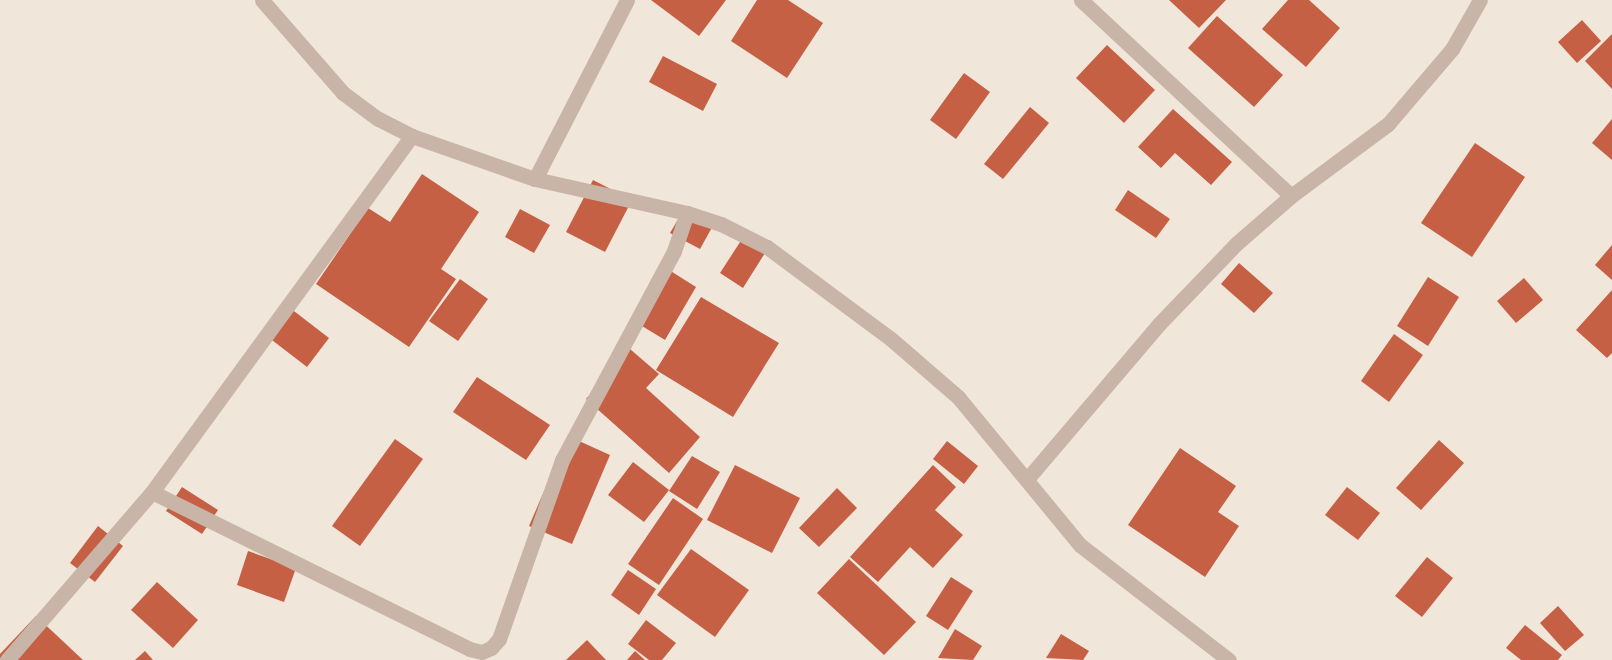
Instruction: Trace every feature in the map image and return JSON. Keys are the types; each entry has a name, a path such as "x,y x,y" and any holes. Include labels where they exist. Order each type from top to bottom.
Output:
{"street":[{"path":"262,0 343,93 378,119 412,136 535,179 687,213 721,224 767,247 891,339 958,397 1028,478 1080,545 1228,660"},
{"path":"535,179 627,0"},
{"path":"1081,0 1292,196"},
{"path":"1028,478 1159,324 1237,243 1292,196 1388,124 1452,49 1480,0"},
{"path":"6,660 152,492 412,136"},
{"path":"152,492 470,650 482,652 491,648 499,639 562,460 674,251 687,213"}],"building":[{"path":"651,0 726,0 699,36"},
{"path":"757,0 788,0 823,23 787,78 731,41"},
{"path":"1169,0 1226,0 1199,28"},
{"path":"1288,0 1309,0 1340,28 1306,67 1262,29"},
{"path":"1217,16 1283,75 1254,107 1188,48"},
{"path":"1582,20 1601,41 1577,63 1558,42"},
{"path":"1612,34 1612,89 1585,61"},
{"path":"1107,45 1155,90 1124,123 1076,78"},
{"path":"663,56 717,84 703,111 649,82"},
{"path":"964,73 990,92 956,139 930,120"},
{"path":"1030,107 1049,123 1003,179 984,164"},
{"path":"1173,109 1232,162 1211,185 1175,153 1161,168 1138,147"},
{"path":"1612,119 1612,160 1592,143"},
{"path":"1475,143 1525,177 1472,257 1421,223"},
{"path":"422,174 479,212 441,269 456,279 409,347 316,284 368,208 390,222"},
{"path":"593,180 632,200 605,252 566,232"},
{"path":"1128,190 1170,219 1156,238 1115,210"},
{"path":"686,206 715,222 700,249 670,233"},
{"path":"520,209 550,225 534,253 505,237"},
{"path":"742,239 765,253 743,288 720,273"},
{"path":"1612,245 1612,280 1595,265"},
{"path":"1239,263 1273,293 1254,313 1221,284"},
{"path":"669,270 696,287 665,340 637,323"},
{"path":"1428,277 1459,297 1428,346 1397,326"},
{"path":"1524,278 1543,300 1516,323 1497,301"},
{"path":"460,279 488,299 458,341 429,321"},
{"path":"1612,290 1612,353 1607,358 1576,330"},
{"path":"701,297 779,343 733,417 656,370"},
{"path":"290,308 329,338 307,367 268,337"},
{"path":"1394,334 1423,355 1389,402 1361,381"},
{"path":"630,349 659,374 646,388 700,437 669,473 586,399"},
{"path":"477,377 550,425 526,460 453,412"},
{"path":"568,436 610,455 572,544 529,526"},
{"path":"395,439 423,459 360,546 332,526"},
{"path":"1439,440 1464,463 1421,510 1396,488"},
{"path":"947,441 978,466 964,484 933,459"},
{"path":"1180,448 1236,486 1218,512 1239,526 1205,577 1128,525"},
{"path":"692,456 720,472 697,509 669,491"},
{"path":"633,462 669,490 644,522 608,495"},
{"path":"735,465 800,498 772,553 707,520"},
{"path":"933,465 956,487 935,510 963,535 933,568 910,547 878,582 850,557"},
{"path":"182,487 218,510 202,534 166,511"},
{"path":"1347,487 1380,513 1358,540 1325,515"},
{"path":"837,488 857,508 819,547 799,528"},
{"path":"673,498 703,519 659,585 628,564"},
{"path":"98,526 123,546 95,582 70,563"},
{"path":"691,549 749,590 715,637 657,595"},
{"path":"248,551 296,568 284,602 237,585"},
{"path":"1427,557 1453,578 1422,617 1395,596"},
{"path":"849,559 916,622 884,655 817,593"},
{"path":"628,570 656,589 639,615 611,595"},
{"path":"951,577 973,591 948,630 926,616"},
{"path":"157,582 198,620 173,648 131,610"},
{"path":"1558,606 1584,635 1565,651 1540,623"},
{"path":"36,616 83,660 0,660 0,654"},
{"path":"646,620 676,643 662,660 649,660 628,644"},
{"path":"1525,625 1562,655 1558,660 1521,660 1506,648"},
{"path":"955,629 982,646 973,660 938,658"},
{"path":"1061,634 1089,651 1083,660 1046,658"},
{"path":"587,640 606,660 566,660"},
{"path":"145,651 153,660 135,660"},
{"path":"635,651 645,660 627,660"}]}
